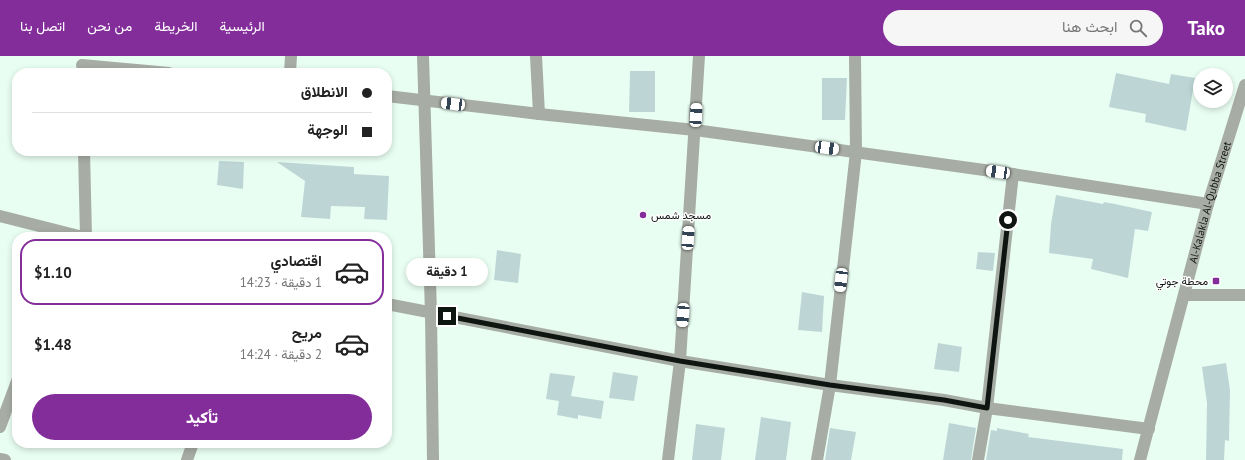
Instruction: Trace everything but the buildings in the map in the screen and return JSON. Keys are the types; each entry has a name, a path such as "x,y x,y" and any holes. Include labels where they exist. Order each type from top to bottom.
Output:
{"street":[{"path":"290,56 290,68"},
{"path":"423,56 431,313 433,460"},
{"path":"536,56 539,114"},
{"path":"668,460 680,361 699,56"},
{"path":"817,460 830,385 856,152 855,56"},
{"path":"82,64 121,68"},
{"name":"Al-Kalakla Al-Qubba Street","path":"1140,460 1208,204 1242,103 1245,85"},
{"path":"392,97 695,130 1013,174 1208,204"},
{"path":"84,156 86,232"},
{"path":"978,460 987,408 1013,174"},
{"path":"0,216 60,232"},
{"path":"1185,295 1245,295"},
{"path":"392,305 680,361 830,385 944,400 987,408 1149,429"},
{"path":"0,427 12,395"},
{"path":"187,460 192,448"},
{"path":"0,459 5,460"}],"place":[{"name":"مسجد شمس","path":"643,215"},
{"name":"محطة جوتي","path":"1216,281"}],"route":[{"path":"447,316 680,361 830,385 944,400 987,408 1008,220"}]}
